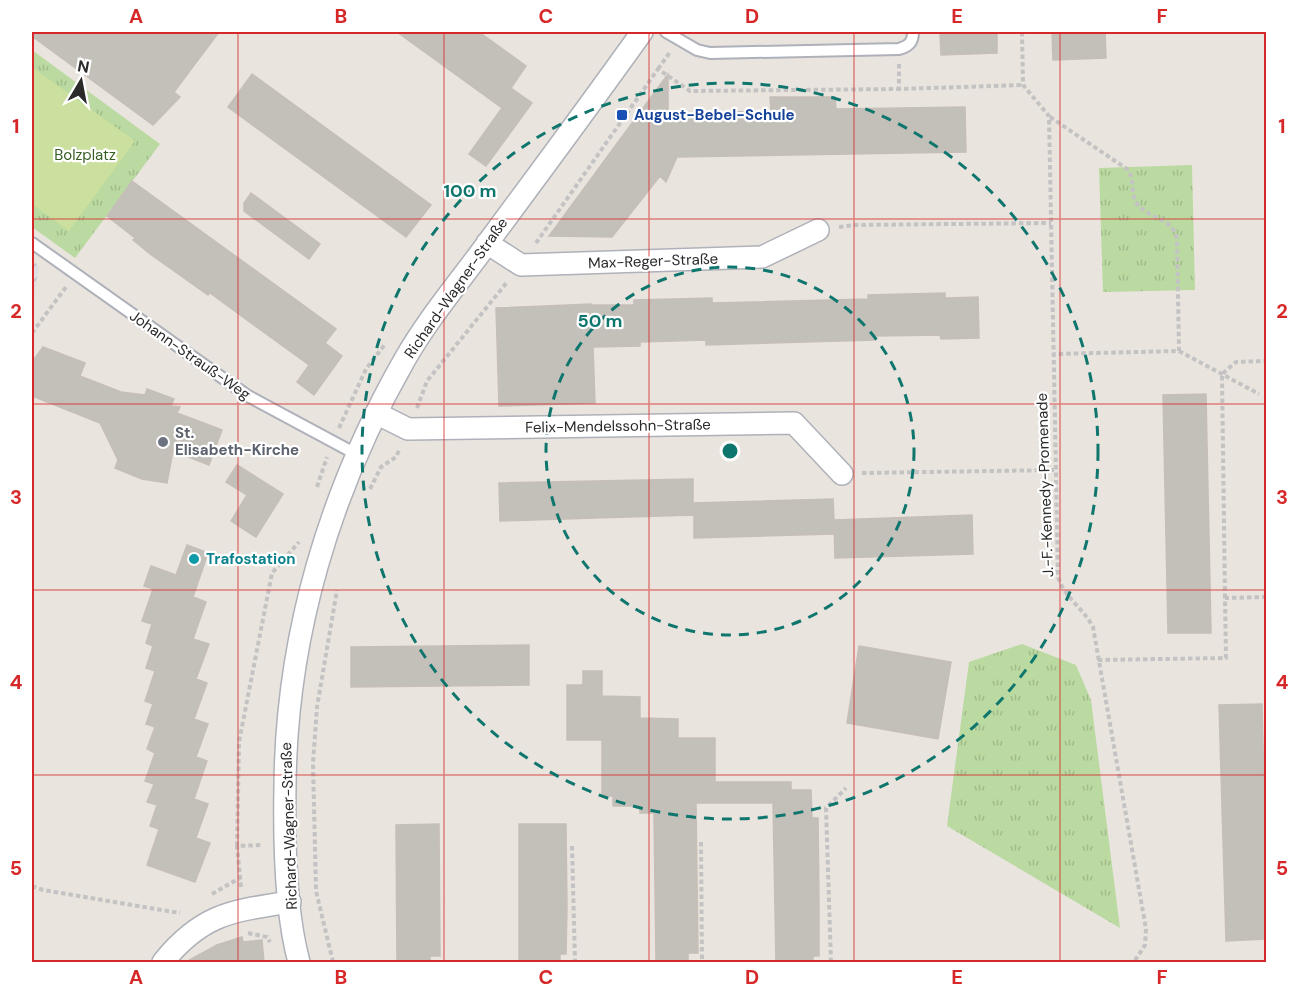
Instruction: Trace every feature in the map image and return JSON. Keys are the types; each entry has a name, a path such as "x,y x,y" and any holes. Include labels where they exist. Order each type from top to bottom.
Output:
{"street":[{"name":"Richard-Wagner-Straße","path":"299,963 290,902 285,744 297,648 312,584 334,512 356,454 417,338 642,32"},
{"name":"Max-Reger-Straße","path":"487,243 521,265 762,257 818,230"},
{"name":"Felix-Mendelssohn-Straße","path":"376,413 408,429 794,423 842,474"},
{"path":"163,963 185,938 213,920 243,909 290,902"}],"lane":[{"path":"666,32 697,50 710,53 899,49 907,47 912,41 913,32"},
{"name":"Johann-Strauß-Weg","path":"32,243 248,396 356,454"}],"path":[{"path":"1022,32 1023,85 1049,116 1127,169 1132,174 1134,198 1137,205 1170,223 1176,231 1179,351"},
{"path":"899,49 899,89 1023,85"},
{"name":"J.-F.-Kennedy-Promenade","path":"1049,116 1058,577 1065,594 1088,617 1093,627 1146,928 1145,945 1134,963"},
{"path":"818,230 855,225 1051,224"},
{"path":"32,333 75,274"},
{"path":"1054,354 1179,351 1259,394"},
{"path":"1222,374 1236,362 1266,361"},
{"path":"1098,660 1226,658 1222,374"},
{"path":"842,474 1056,470"},
{"path":"1225,598 1266,597"},
{"path":"831,963 826,808 846,788"},
{"path":"701,842 702,963"},
{"path":"572,846 575,963"},
{"path":"209,896 240,878"},
{"path":"32,886 43,890 178,913 189,908"}],"shaded area":[{"path":"32,260 39,266 32,309"}],"green space":[{"name":"Bolzplatz","path":"32,50 160,144 75,258 32,227"},
{"name":"Bolzplatz","path":"32,67 135,141 69,231 32,204"},
{"path":"1192,165 1195,290 1103,292 1099,168"},
{"path":"1022,644 1076,665 1091,700 1120,928 947,826 969,662"}],"building":[{"path":"32,32 219,32 174,92 180,97 153,125 32,36"},
{"path":"397,32 479,32 526,66 511,88 532,103 486,166 469,154 502,108"},
{"path":"940,32 997,32 997,53 941,55"},
{"path":"1052,32 1105,32 1106,58 1053,60"},
{"path":"252,74 431,205 406,237 228,107"},
{"path":"668,74 668,113 771,111 770,97 835,97 836,109 965,107 966,152 677,157 666,182 660,176 612,237 549,236"},
{"path":"132,181 336,329 325,343 342,356 314,395 297,382 309,365 210,293 208,295 150,254 133,240 135,238 107,216"},
{"path":"251,193 320,244 309,259 244,211 244,203"},
{"path":"945,293 945,298 978,297 979,338 941,339 940,335 875,336 875,340 706,345 706,340 640,342 640,346 593,347 595,403 499,406 496,308 591,304 634,305 634,300 712,298 712,303 868,299 868,295"},
{"name":"St. Elisabeth-Kirche","path":"43,347 85,363 80,376 121,392 145,395 147,389 174,399 171,406 180,407 177,413 222,430 209,465 173,451 167,483 142,479 115,468 118,460 100,423 32,396 32,362"},
{"path":"1206,394 1211,633 1168,633 1163,395"},
{"path":"237,465 283,494 256,537 231,521 247,495 226,482"},
{"path":"693,479 693,503 833,499 834,520 972,515 973,554 835,558 834,524 834,534 694,538 694,515 500,521 499,483"},
{"path":"187,545 208,553 193,597 206,602 193,639 209,644 196,679 207,683 194,719 208,724 196,757 207,761 194,799 208,804 196,838 210,843 195,882 147,865 159,829 150,826 157,805 147,802 154,784 145,781 155,753 147,749 155,727 146,724 153,704 145,701 155,671 146,668 153,646 146,643 152,624 142,621 153,589 144,586 151,566 176,575"},
{"path":"529,645 529,685 351,687 351,647"},
{"path":"859,646 951,662 938,739 847,723"},
{"path":"583,671 602,671 602,696 640,697 640,718 678,719 678,738 715,738 715,782 791,782 791,790 811,790 812,818 818,818 819,902 819,956 813,956 813,963 776,963 773,803 696,803 698,953 688,953 688,963 656,963 654,813 640,813 640,806 613,806 613,796 602,796 602,740 567,740 567,685 583,685"},
{"path":"1262,704 1266,939 1226,941 1219,705"},
{"path":"439,824 440,956 430,956 430,963 397,963 396,825"},
{"path":"519,824 566,824 566,954 560,954 560,963 519,963"},
{"path":"242,937 243,942 262,940 264,963 184,963 217,945"}],"place":[{"name":"August-Bebel-Schule","path":"622,115"},
{"name":"St. Elisabeth-Kirche","path":"163,442"},
{"name":"Trafostation","path":"194,559"}]}
